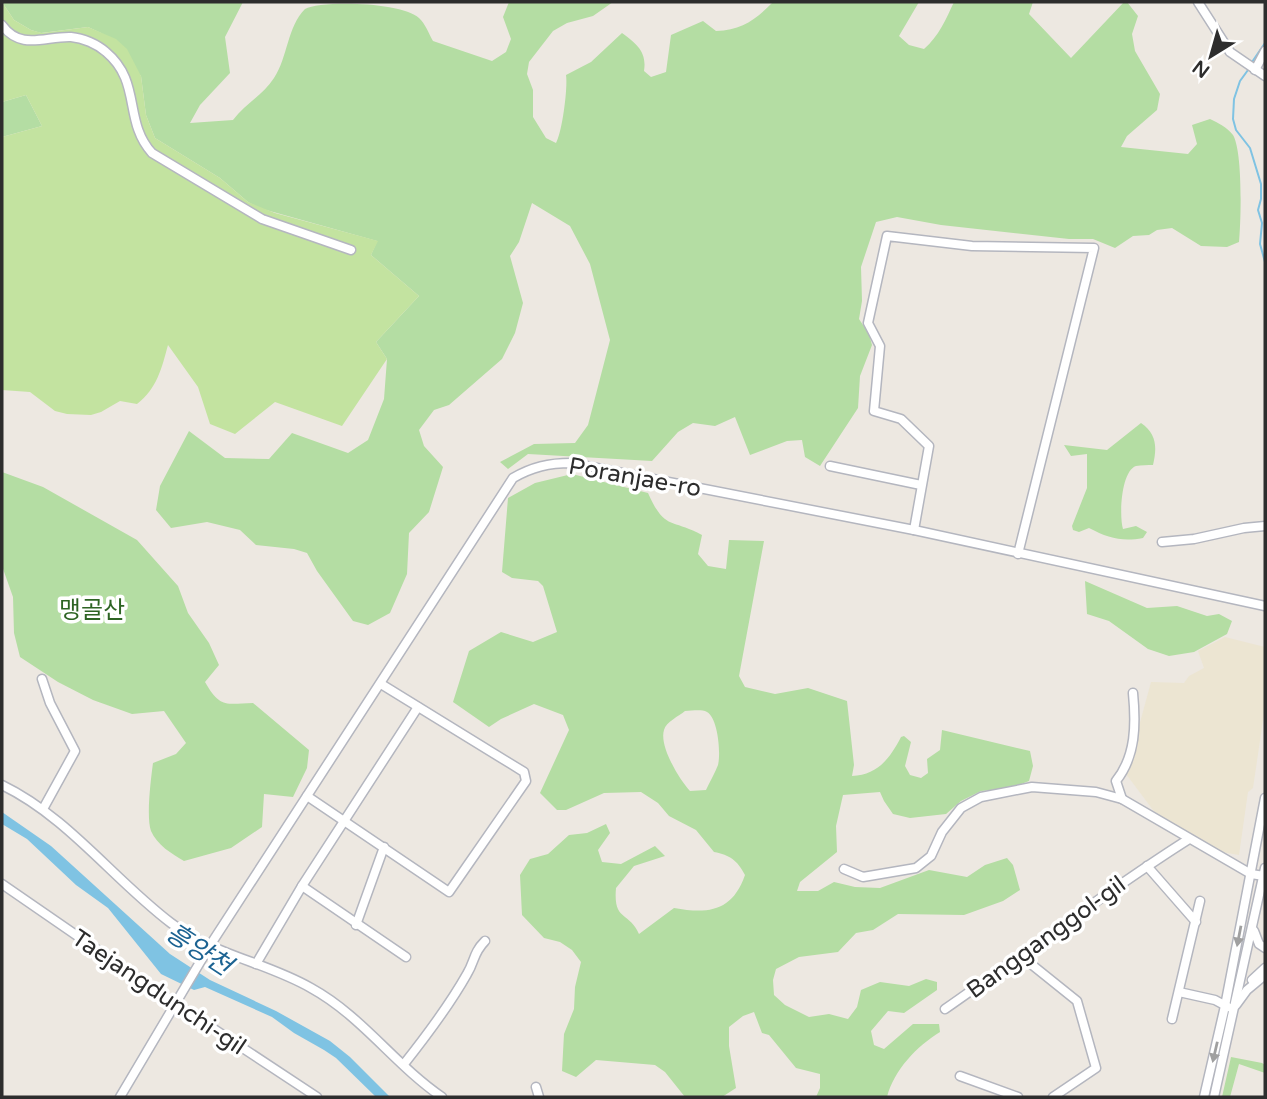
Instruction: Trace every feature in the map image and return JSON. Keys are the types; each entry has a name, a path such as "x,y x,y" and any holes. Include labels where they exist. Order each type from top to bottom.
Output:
{"street":[{"path":"1198,2 1230,52 1265,76"},
{"path":"2,25 19,39 33,42 72,37 95,45 115,61 129,82 139,135 152,153 262,219 351,250"},
{"path":"1255,70 1265,51"},
{"path":"914,530 929,446 901,419 874,411 880,346 869,323 887,236 972,246 1094,248 1018,554"},
{"name":"Poranjae-ro","path":"120,1097 209,947 513,478 528,469 551,463 571,463 914,530 1265,606"},
{"path":"830,466 921,485"},
{"path":"1162,542 1195,539 1265,526"},
{"path":"42,679 50,703 75,751 43,808"},
{"path":"307,796 449,892 526,781 524,772 381,684"},
{"path":"1122,799 1116,781 1126,768 1136,723 1133,693"},
{"path":"256,964 302,886 418,707"},
{"path":"2,785 43,808 171,923 209,947 256,964 323,995 350,1015 442,1097"},
{"path":"844,869 863,877 916,868 931,856 942,832 961,808 981,797 1032,787 1096,792 1122,799 1251,874 1265,872 1204,1097"},
{"path":"1214,1097 1265,801"},
{"name":"Bangganggol-gil","path":"945,1009 1078,912 1189,839"},
{"path":"356,925 384,847"},
{"name":"Bangganggol-gil","path":"1147,866 1196,922"},
{"name":"Taejangdunchi-gil","path":"2,884 317,1097"},
{"path":"302,886 406,957"},
{"path":"1172,1019 1200,901"},
{"path":"1256,911 1255,937 1265,948"},
{"path":"404,1064 430,1031 469,972 475,951 485,942"},
{"path":"1021,956 1077,1001 1096,1068 1053,1097"},
{"path":"1231,1003 1265,968"},
{"path":"1244,990 1265,975"},
{"path":"1179,992 1231,1003"},
{"path":"960,1076 1018,1097"},
{"path":"536,1087 539,1097"}],"shaded area":[{"path":"1225,637 1265,647 1265,707 1253,788 1248,792 1239,855 1215,851 1159,818 1126,774 1151,682 1184,683 1189,676 1204,668 1198,651"}],"green space":[{"path":"2,2 243,2 225,37 230,73 200,105 190,123 233,120 274,78 299,16 305,9 314,6 362,4 410,13 421,20 433,41 492,61 506,52 511,39 503,17 509,2 613,2 593,16 567,23 553,31 529,62 527,74 533,90 533,117 546,138 556,143 564,110 566,75 591,62 622,33 640,49 645,64 644,71 651,77 666,72 671,35 703,21 716,31 733,29 754,19 773,2 919,2 899,36 909,45 924,49 938,33 954,2 1033,2 1029,14 1071,58 1124,2 1127,2 1138,16 1132,34 1135,51 1160,94 1157,110 1127,136 1121,147 1188,154 1197,144 1192,125 1210,119 1228,130 1236,144 1240,171 1239,242 1227,247 1201,246 1172,228 1157,230 1149,235 1133,236 1115,248 1093,239 1069,239 941,225 897,217 876,222 861,267 862,301 859,319 869,334 872,345 860,376 858,408 820,466 805,457 802,440 787,441 750,455 735,417 715,426 693,423 678,432 652,461 528,454 508,469 500,462 534,444 575,443 588,425 610,340 590,264 570,226 532,203 519,242 510,256 523,303 515,333 502,359 449,405 434,410 419,430 424,446 443,467 429,512 409,533 407,574 390,613 368,625 353,621 307,553 256,545 240,530 207,522 171,528 156,510 160,486 189,431 225,458 269,459 292,433 348,453 368,440 384,399 387,359 376,342 419,296 371,255 377,241 259,208 220,178 155,138 146,115 141,76 101,33 88,27 41,33 31,30 14,20"},
{"path":"2,2 14,20 31,30 42,33 88,27 116,39 127,49 141,76 146,115 155,138 220,178 248,202 275,213 378,241 371,255 419,296 376,342 387,359 342,426 275,402 235,434 210,424 198,387 168,345 154,385 137,404 120,401 91,415 67,414 55,411 30,392 2,390 2,137 42,126 26,95 2,102"},
{"path":"26,95 42,126 2,137 2,102"},
{"path":"1141,423 1153,437 1153,465 1136,466 1127,476 1122,494 1121,514 1123,529 1136,526 1147,532 1143,538 1128,540 1109,537 1089,528 1079,532 1073,530 1072,526 1087,488 1087,454 1071,456 1064,445 1107,450"},
{"name":"맹골산","path":"2,472 43,487 137,540 178,586 188,613 209,643 219,665 205,682 215,696 229,704 253,703 309,750 307,768 293,797 264,794 262,827 231,848 184,861 161,845 151,831 149,807 153,763 176,754 186,743 164,711 132,714 93,700 58,682 20,657 14,633 13,597 2,566"},
{"path":"572,474 648,493 664,519 702,535 698,554 708,566 726,569 729,540 764,541 739,676 745,687 775,694 808,688 847,701 854,765 852,776 876,769 904,736 911,742 905,766 910,775 921,778 928,773 927,759 940,750 942,730 1030,751 1033,766 1029,781 1011,788 981,791 961,801 946,814 910,818 893,814 880,792 843,795 836,826 837,852 800,882 797,891 818,891 834,882 855,887 880,888 929,870 967,877 985,865 1007,858 1013,865 1020,890 1003,901 964,915 898,914 873,930 856,933 838,952 799,957 776,969 773,980 774,995 785,1005 809,1017 829,1014 848,1019 857,1007 861,990 880,982 909,986 926,979 937,982 937,990 904,1013 888,1011 871,1031 874,1045 884,1049 913,1024 939,1024 940,1032 923,1044 901,1068 887,1097 816,1097 820,1088 820,1074 796,1068 769,1035 762,1033 754,1012 743,1016 729,1027 729,1046 736,1088 722,1097 685,1097 665,1072 655,1065 596,1060 576,1077 562,1071 564,1034 574,1009 575,987 581,962 572,950 560,942 544,938 522,915 520,875 530,859 548,854 569,835 587,833 606,824 610,833 598,850 602,862 621,864 655,846 665,856 634,866 616,888 619,911 639,934 674,908 698,911 717,908 726,903 740,887 745,875 733,859 714,852 696,830 669,816 658,803 641,792 604,793 566,810 557,810 540,793 569,730 563,715 534,704 489,727 453,702 469,651 501,632 533,642 557,632 543,586 538,581 512,578 502,572 508,498 535,483","holes":["685,711 707,712 716,728 718,765 706,790 690,791 676,771 664,745 665,727"]},
{"path":"1085,581 1147,608 1177,606 1207,616 1219,614 1232,621 1227,634 1194,652 1169,656 1148,649 1109,621 1087,614"},
{"path":"1231,1057 1262,1063 1265,1065 1265,1073 1239,1064 1230,1097 1222,1097"}],"water":[{"path":"2,812 51,846 170,954 210,980 276,1011 330,1041 390,1097 376,1097 336,1058 272,1017 205,987 194,990 161,974 108,908 76,885 27,839 2,824"}],"waterway":[{"path":"1252,62 1265,43"},
{"path":"1248,70 1240,81 1234,99 1233,119 1236,130 1250,148 1261,184 1258,210 1262,223 1260,244 1265,262"}],"water label":[{"name":"흥양천","path":"199,949"}]}
